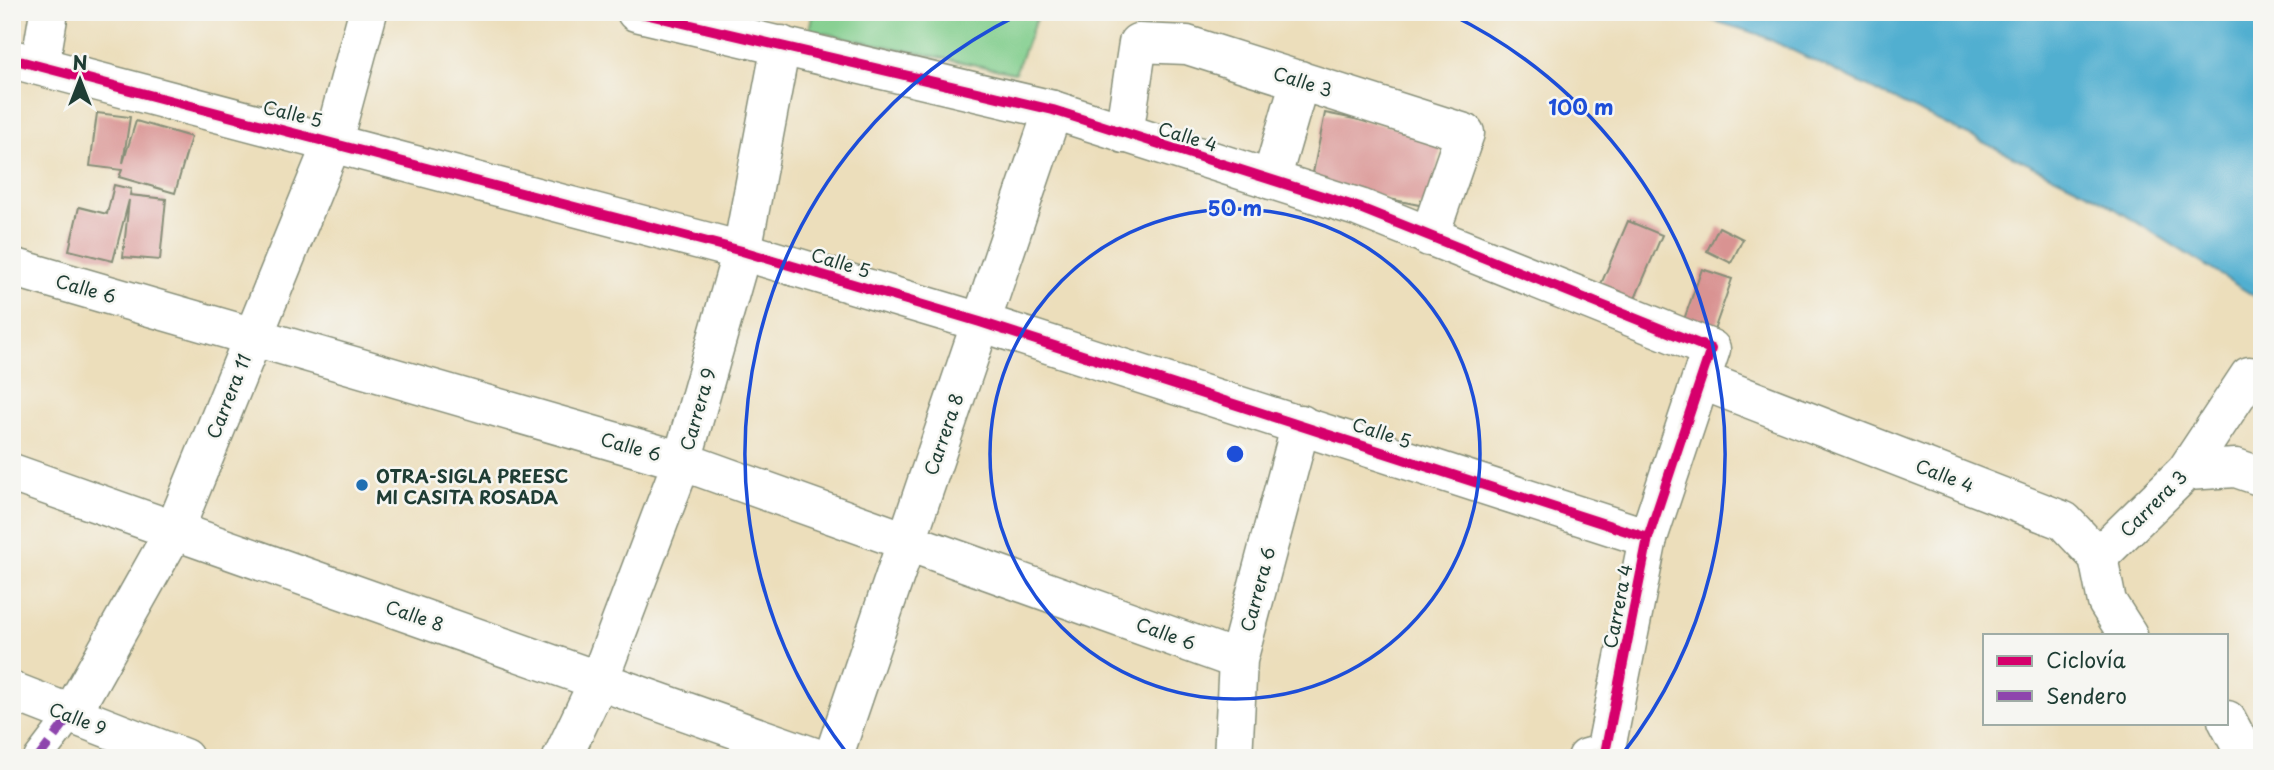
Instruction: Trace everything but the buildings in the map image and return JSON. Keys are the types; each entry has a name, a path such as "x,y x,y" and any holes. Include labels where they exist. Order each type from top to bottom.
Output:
{"street":[{"path":"19,61 49,12"},
{"name":"Carrera 11","path":"38,758 70,716 174,531 333,141 369,12"},
{"name":"Calle 4","path":"636,12 1052,110 1360,208 2064,521 2098,557"},
{"name":"Calle 3","path":"1124,134 1138,43 1187,45 1465,132 1429,237"},
{"name":"Carrera 9","path":"562,758 599,680 682,461 742,251 781,45"},
{"name":"Calle 5","path":"19,61 333,141 742,251 980,322 1648,538"},
{"path":"1271,180 1300,80"},
{"name":"Carrera 8","path":"833,758 1052,110"},
{"name":"Calle 6","path":"12,267 682,461 1238,660"},
{"name":"Carrera 4","path":"1596,755 1648,538 1706,364"},
{"name":"Carrera 3","path":"2098,557 2186,471 2249,376"},
{"name":"Carrera 6","path":"1233,758 1238,660 1301,424"},
{"path":"2186,471 2236,468 2262,477"},
{"name":"Calle 8","path":"12,473 817,758"},
{"path":"2098,557 2107,602 2126,634"},
{"name":"Calle 9","path":"12,691 70,716 184,758"},
{"path":"2228,722 2247,758"}],"green space":[{"path":"813,12 1039,12 1015,73 809,30"}],"water":[{"path":"1684,12 2262,12 2262,301 2093,195 1758,34"}],"marked path":[{"path":"38,758 70,716"}],"cycle path":[{"path":"636,12 1053,110 1360,208 1711,349 1648,538 1605,753 1587,758"},
{"path":"12,59 742,251 980,322 1648,538"}],"place":[{"name":"OTRA-SIGLA PREESC MI CASITA ROSADA","path":"362,485"}]}
